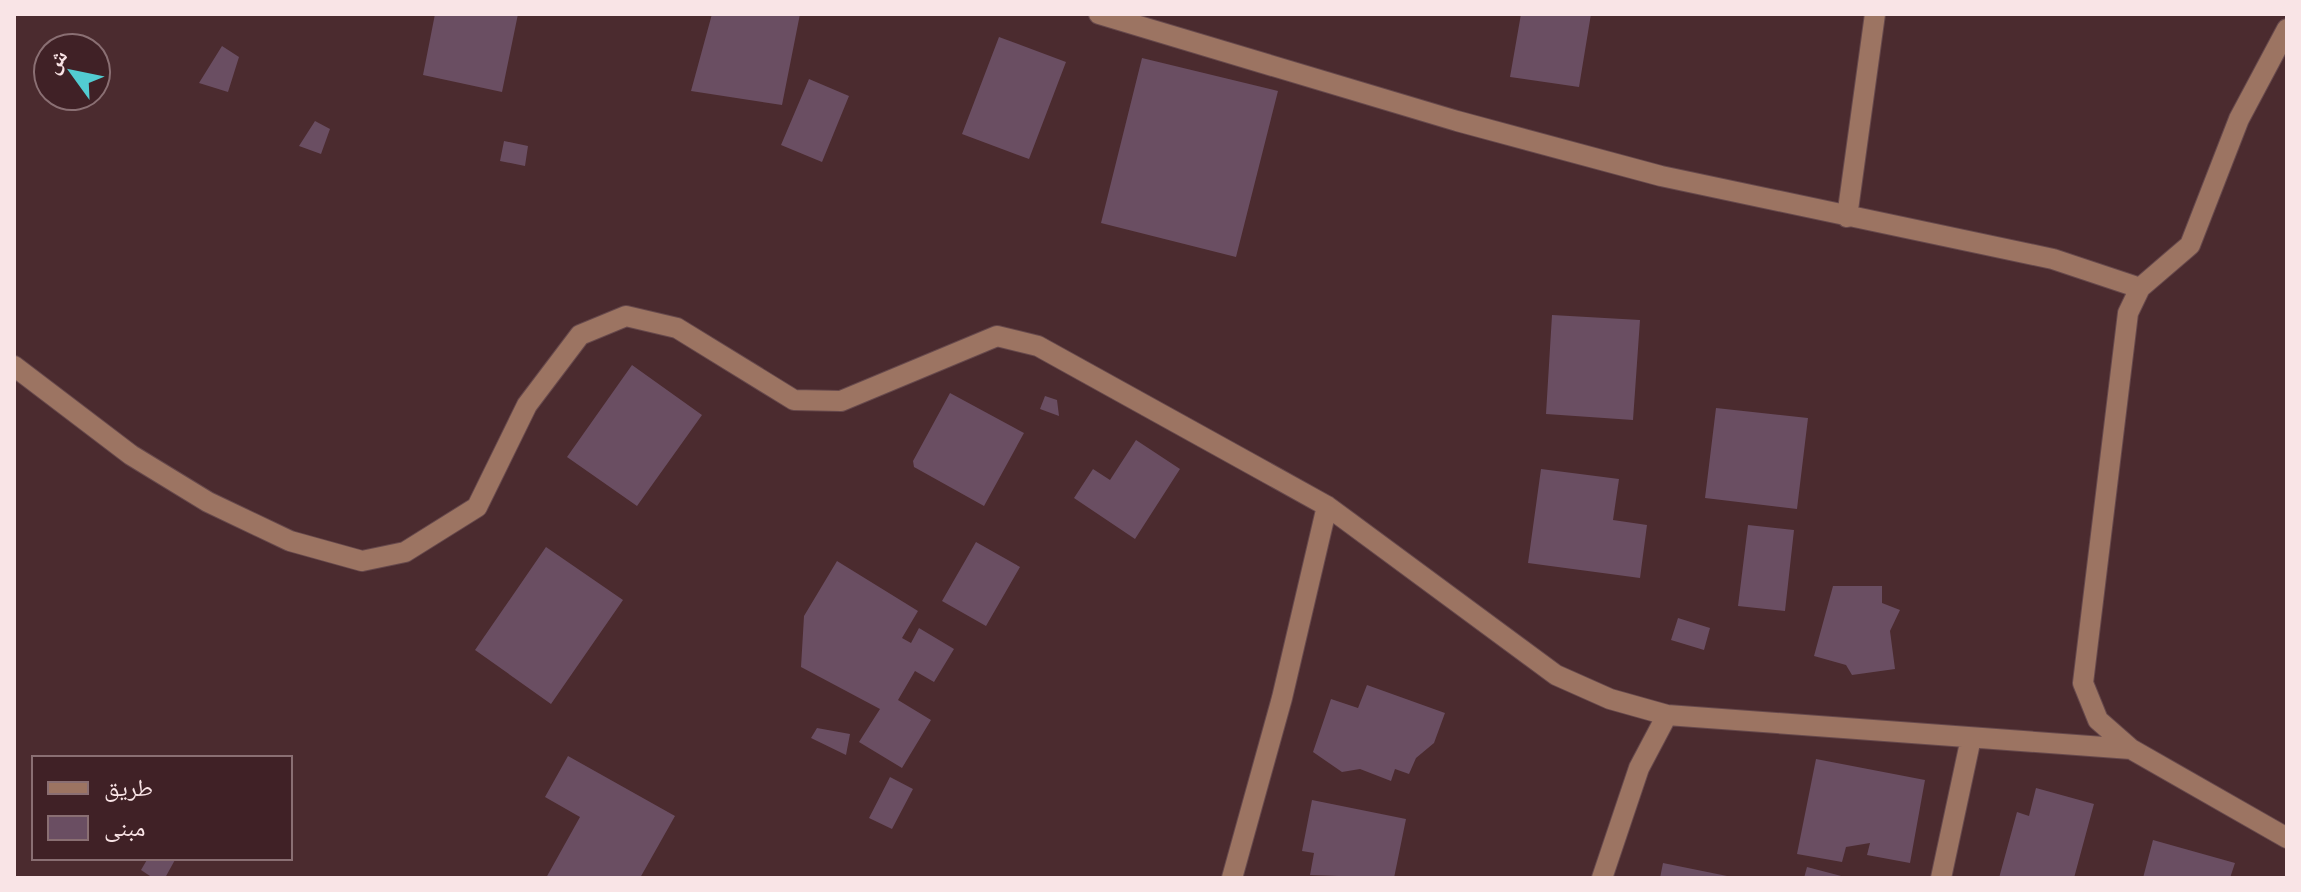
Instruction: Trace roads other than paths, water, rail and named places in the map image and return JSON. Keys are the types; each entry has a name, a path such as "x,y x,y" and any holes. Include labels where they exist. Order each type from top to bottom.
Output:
{"street":[{"path":"1099,14 1457,121 1661,176 2053,259 2140,288"},
{"path":"1847,217 1875,14"},
{"path":"2287,29 2239,119 2190,245 2140,288 2128,313 2083,683 2098,720 2131,749 2287,838"},
{"path":"14,366 131,455 208,502 290,541 362,561 405,552 477,507 527,405 580,335 626,316 677,328 794,400 841,401 997,336 1038,346 1327,506 1556,675 1610,699 1667,715 2131,749"},
{"path":"1232,878 1282,698 1327,506"},
{"path":"1602,878 1639,768 1667,715"},
{"path":"1941,878 1971,738"}]}
